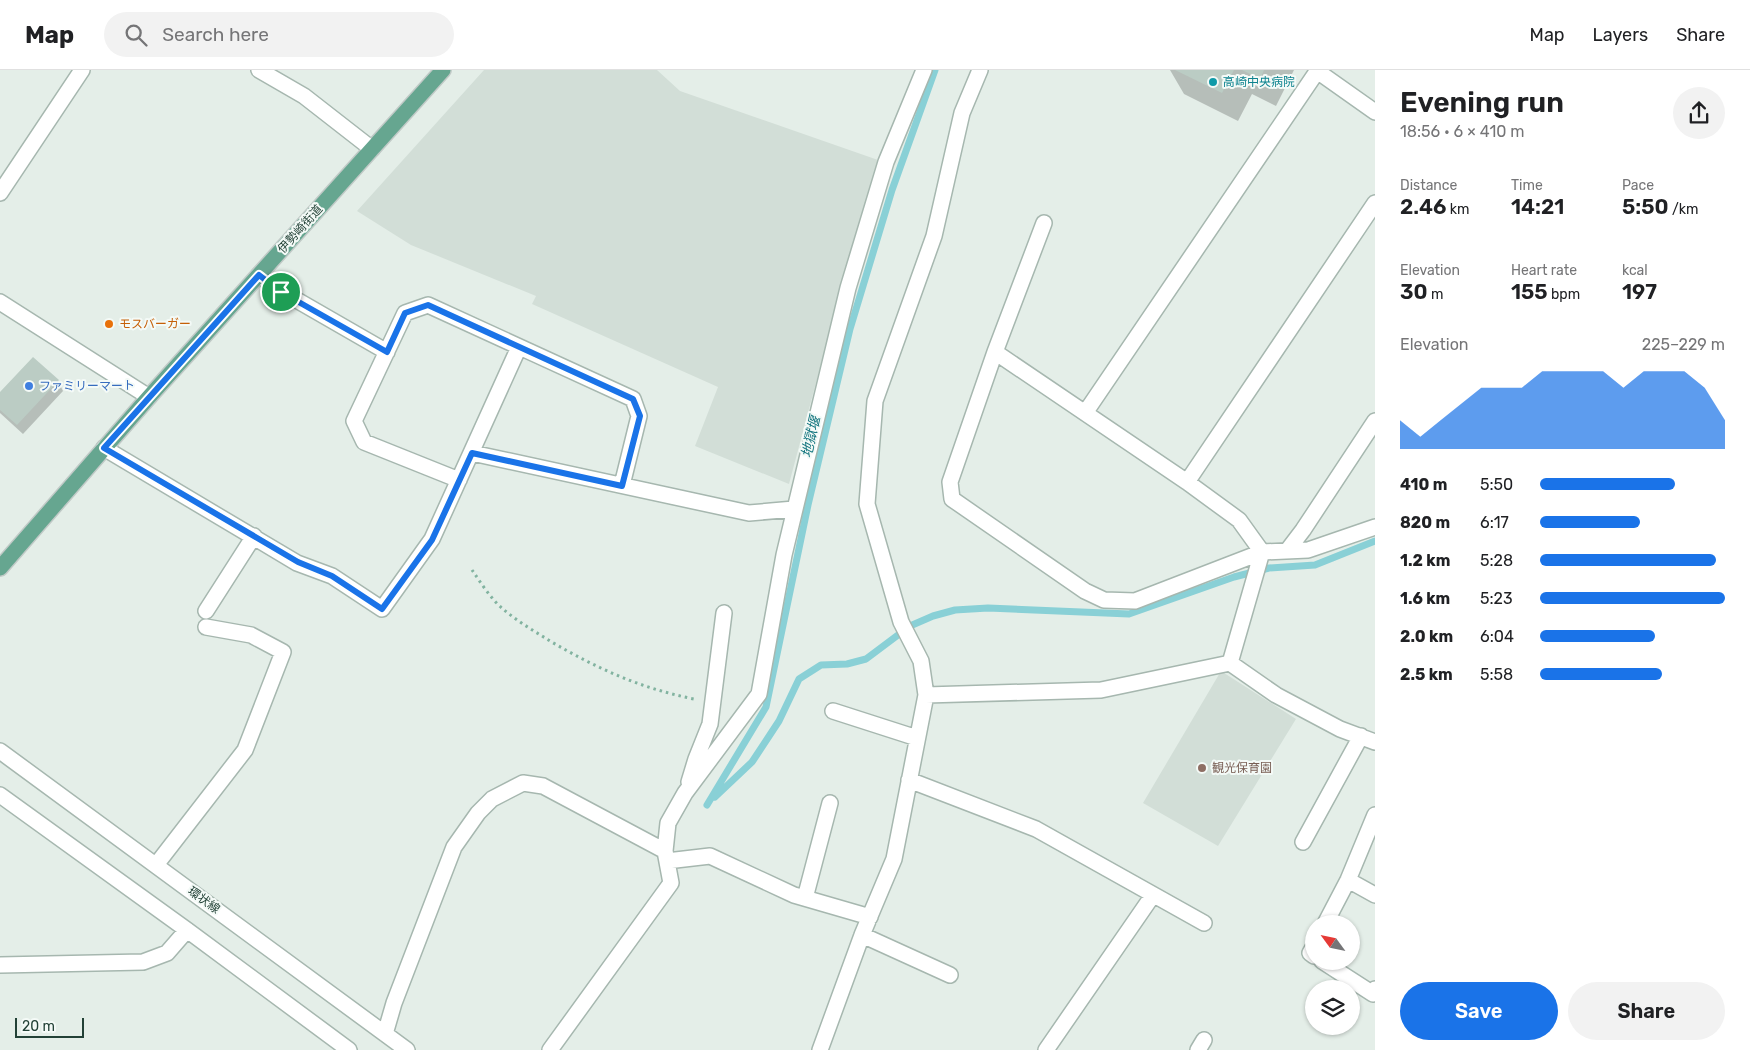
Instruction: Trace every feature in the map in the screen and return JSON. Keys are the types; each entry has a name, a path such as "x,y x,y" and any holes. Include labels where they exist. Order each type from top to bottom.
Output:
{"main road":[{"name":"伊勢崎街道","path":"0,568 149,396 443,70"}],"street":[{"path":"0,192 82,70"},
{"path":"259,70 304,96 372,149"},
{"path":"550,1050 671,883 666,856 668,823 686,794 759,694 794,509 848,288 886,162 924,70"},
{"path":"825,1048 862,935 894,859 926,695 921,661 901,622 867,504 875,401 934,236 962,112 980,70"},
{"path":"1085,413 1317,71 1375,112"},
{"path":"1187,482 1375,203"},
{"path":"1044,223 995,352 950,482 952,499 1085,591 1104,600 1135,600 1262,552 1308,550 1375,528"},
{"path":"259,275 281,292 387,352"},
{"path":"0,302 149,396"},
{"path":"459,480 364,442 354,421 405,313 428,305 633,399 640,416 622,486"},
{"path":"104,448 298,562 332,576 382,609 432,540 520,347"},
{"path":"995,352 1187,482 1239,520 1262,552"},
{"path":"1287,551 1375,421"},
{"path":"472,453 749,513 794,509"},
{"path":"206,611 254,536"},
{"path":"1230,663 1262,552"},
{"path":"686,794 696,759 710,724 724,613"},
{"path":"156,865 245,750 283,652 251,635 206,627"},
{"path":"926,695 1101,690 1230,663 1276,695 1340,728 1368,739 1303,842"},
{"path":"833,711 917,738"},
{"name":"環状線","path":"0,751 407,1050"},
{"path":"909,780 1036,829 1204,923"},
{"path":"385,1034 394,1004 454,846 478,813 492,799 523,783 543,786 666,856 710,856 794,895 870,917"},
{"path":"0,795 349,1050"},
{"path":"805,898 830,803"},
{"path":"1330,915 1348,880 1375,815"},
{"path":"1348,880 1375,895"},
{"path":"1046,1050 1153,895"},
{"path":"0,965 143,962 167,953 187,930"},
{"path":"862,935 950,974"},
{"path":"1336,970 1372,994 1375,989"}],"path":[{"path":"472,570 501,608 584,661 611,674 670,694 712,703"}],"shaded area":[{"path":"484,70 657,70 680,91 878,160 846,270 789,484 695,446 718,387 532,304 536,296 411,245 357,211"},
{"path":"1221,671 1296,719 1218,846 1143,803"}],"building":[{"name":"高崎中央病院","path":"1175,70 1234,70 1222,93"},
{"name":"高崎中央病院","path":"1242,70 1264,70 1260,79"},
{"name":"ファミリーマート","path":"33,357 59,380 17,425 0,410 0,392"}],"waterway":[{"name":"地獄堰","path":"707,805 766,707 808,505 850,329 892,190 935,70"},
{"path":"715,797 752,762 779,721 799,679 821,665 847,664 866,659 910,626 933,616 955,610 988,608 1129,614 1234,577 1269,568 1315,565 1375,541"}],"place":[{"name":"高崎中央病院","path":"1213,82"},
{"name":"モスバーガー","path":"109,324"},
{"name":"ファミリーマート","path":"29,386"},
{"name":"観光保育園","path":"1202,768"}],"route":[{"path":"259,275 281,292 387,352 405,313 428,305 633,399 640,416 622,486 472,453 432,540 382,609 332,576 298,562 104,448 259,275"}]}
